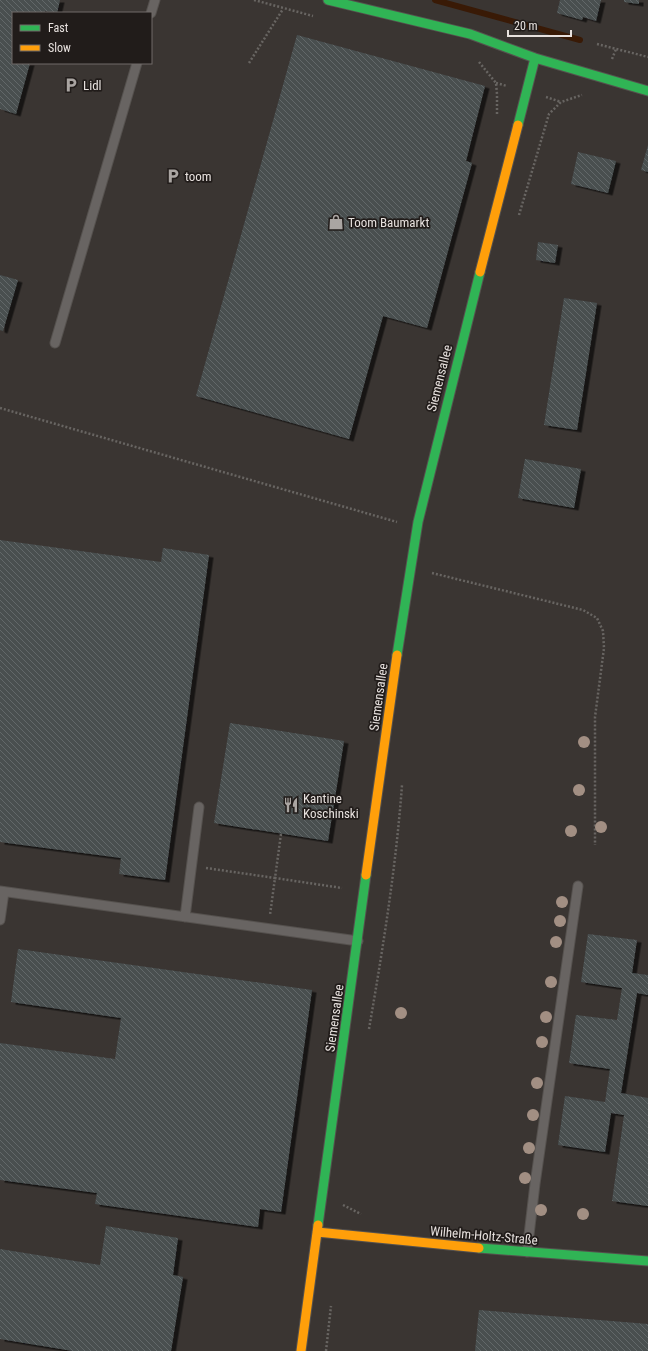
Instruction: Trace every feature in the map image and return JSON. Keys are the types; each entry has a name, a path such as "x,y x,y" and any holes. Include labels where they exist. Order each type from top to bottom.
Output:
{"street":[{"path":"328,0 470,34 535,58 648,91"},
{"name":"Siemensallee","path":"301,1351 390,701 418,522 458,356 535,58"},
{"name":"Wilhelm-Holtz-Straße","path":"317,1232 432,1244 648,1261"}],"lane":[{"path":"151,12 155,0"},
{"path":"55,343 136,64"},
{"path":"185,917 199,807"},
{"path":"527,1252 535,1184 578,886"},
{"path":"0,920 2,892 358,941"}],"path":[{"path":"249,63 283,9"},
{"path":"597,44 648,57"},
{"path":"517,221 549,114 561,102"},
{"path":"0,408 403,524"},
{"path":"410,569 583,610 597,618 604,631 604,648 595,717 595,845"},
{"path":"369,1030 384,947 399,828 403,781"},
{"path":"268,929 282,834"},
{"path":"191,866 390,894"},
{"path":"339,1234 343,1205"}],"building":[{"path":"0,0 60,0 57,12 12,12 12,64 30,64 16,114 0,109"},
{"path":"560,0 601,0 596,21 583,17 582,20 557,13"},
{"path":"624,0 639,0 639,4 624,2"},
{"path":"297,35 485,86 466,161 472,163 427,328 383,316 349,439 196,396"},
{"path":"648,145 648,172 641,170"},
{"path":"578,152 616,161 608,193 571,184"},
{"path":"538,242 558,245 555,263 536,260"},
{"path":"0,275 18,280 3,331 0,330"},
{"path":"564,298 597,303 577,430 544,425"},
{"path":"525,459 581,469 574,508 518,498"},
{"path":"0,540 161,562 163,548 209,555 165,880 119,874 121,858 0,842"},
{"path":"230,723 344,741 328,841 214,823"},
{"path":"588,934 637,940 632,973 648,975 648,995 637,993 621,1093 648,1098 648,1206 612,1201 624,1115 611,1113 605,1152 558,1145 565,1096 605,1102 610,1069 569,1063 576,1015 617,1020 622,988 581,982"},
{"path":"18,949 312,990 281,1212 260,1209 258,1227 95,1204 97,1193 0,1180 0,1043 115,1059 121,1018 11,1002"},
{"path":"106,1226 178,1238 173,1275 183,1277 171,1351 73,1351 0,1339 0,1249 100,1265"},
{"path":"479,1310 648,1324 648,1351 475,1351"}],"waterway":[{"path":"435,0 580,40"}],"traffic: fast":[{"path":"328,0 470,34 535,58 648,91"},
{"path":"518,125 535,58"},
{"path":"397,655 418,522 480,272"},
{"path":"318,1225 366,875"},
{"path":"479,1248 648,1261"}],"traffic: slow":[{"path":"480,272 518,125"},
{"path":"366,875 397,655"},
{"path":"301,1351 318,1225"},
{"path":"317,1232 479,1248"}],"place":[{"name":"Lidl","path":"71,85"},
{"name":"toom","path":"173,176"},
{"name":"Toom Baumarkt","path":"336,222"},
{"name":"Kantine Koschinski","path":"291,805"}]}
